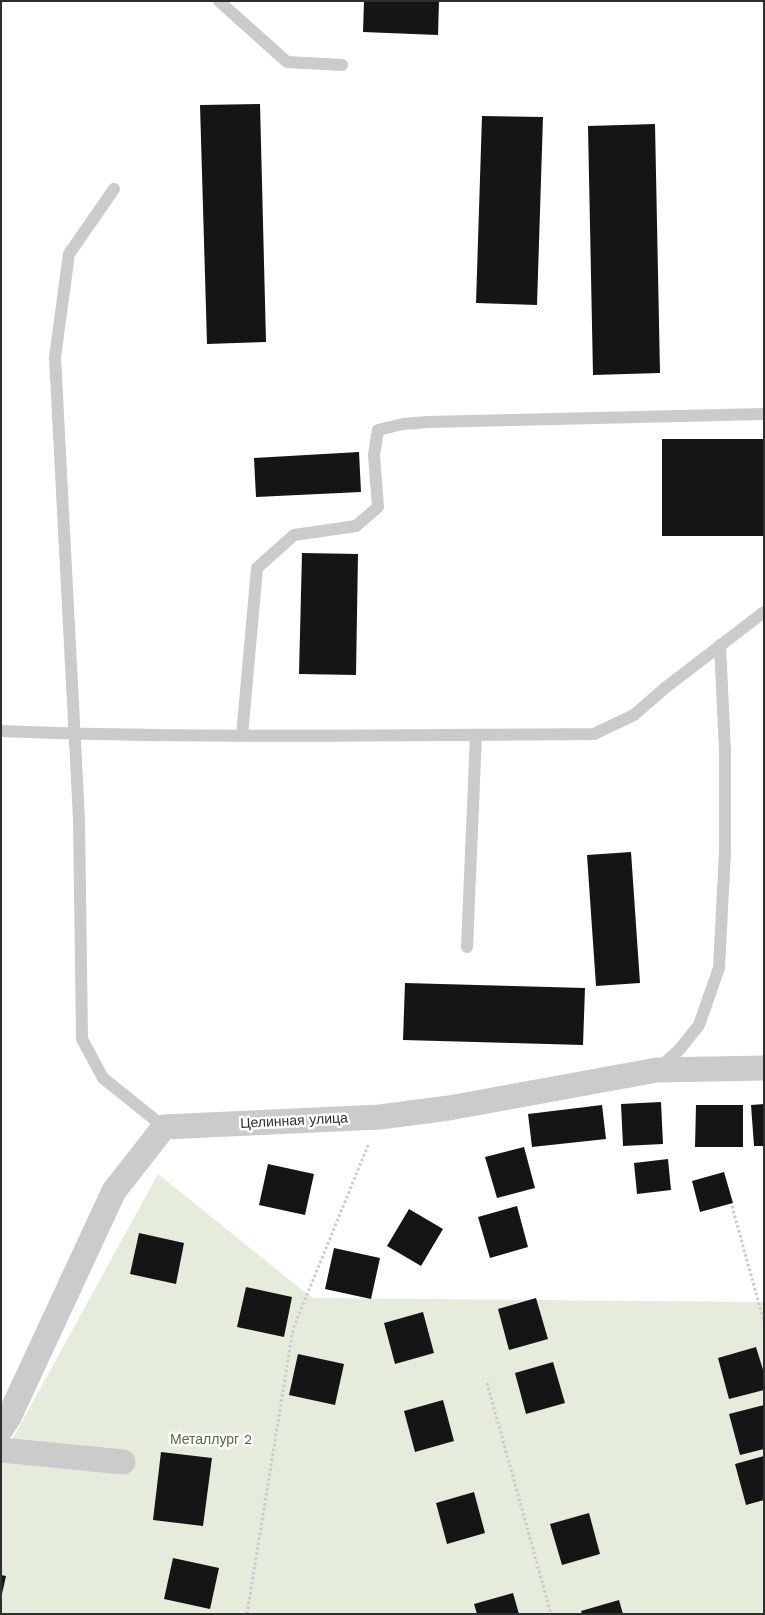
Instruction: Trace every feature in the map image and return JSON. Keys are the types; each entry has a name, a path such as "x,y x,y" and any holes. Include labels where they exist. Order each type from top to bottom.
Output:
{"street":[{"name":"Целинная улица","path":"164,1127 380,1117 449,1108 657,1070 764,1068"},
{"path":"1,1429 9,1417 114,1191 164,1127"},
{"path":"1,1450 123,1462"}],"lane":[{"path":"219,1 287,62 342,65"},
{"path":"114,189 69,254 55,357 80,829 82,1039 103,1078 164,1127"},
{"path":"242,736 257,568 294,534 356,526 378,507 374,455 378,430 403,424 428,422 764,414"},
{"path":"1,731 242,736 594,734 634,715 665,688 764,612"},
{"path":"657,1070 680,1049 699,1025 718,968 725,851 725,750 720,645"},
{"path":"467,947 476,735"}],"path":[{"path":"247,1614 293,1329 380,1117"},
{"path":"732,1206 764,1322"},
{"path":"487,1383 550,1614"}],"green space":[{"name":"Металлург 2","path":"158,1174 312,1298 764,1302 764,1614 1,1614 1,1460"}],"building":[{"path":"364,1 439,1 438,35 363,32"},
{"path":"260,104 266,342 207,344 200,105"},
{"path":"482,116 543,117 537,305 476,303"},
{"path":"655,124 660,373 593,375 588,126"},
{"path":"662,439 764,439 764,536 662,536"},
{"path":"359,452 361,492 256,497 254,458"},
{"path":"302,553 358,554 356,675 299,674"},
{"path":"631,852 640,983 596,986 587,855"},
{"path":"405,983 585,988 583,1045 403,1040"},
{"path":"661,1102 663,1144 623,1146 621,1104"},
{"path":"764,1104 764,1146 754,1146 751,1105"},
{"path":"602,1105 606,1139 532,1147 528,1114"},
{"path":"696,1105 743,1105 743,1147 695,1147"},
{"path":"524,1147 535,1188 497,1198 485,1157"},
{"path":"668,1159 671,1190 637,1194 634,1163"},
{"path":"268,1164 314,1174 305,1215 259,1205"},
{"path":"724,1172 733,1203 700,1212 692,1181"},
{"path":"517,1206 528,1247 490,1258 478,1217"},
{"path":"409,1209 443,1229 421,1266 387,1246"},
{"path":"139,1233 184,1243 176,1284 130,1274"},
{"path":"334,1248 380,1258 371,1299 325,1289"},
{"path":"246,1287 292,1297 284,1337 237,1327"},
{"path":"536,1298 548,1339 509,1350 498,1309"},
{"path":"423,1312 434,1353 395,1364 384,1323"},
{"path":"756,1347 764,1373 764,1390 729,1399 718,1358"},
{"path":"298,1354 344,1364 335,1405 289,1395"},
{"path":"553,1362 565,1403 526,1414 515,1373"},
{"path":"443,1400 454,1441 415,1452 404,1411"},
{"path":"764,1405 764,1449 740,1455 729,1414"},
{"path":"161,1452 212,1458 203,1526 153,1520"},
{"path":"764,1456 764,1500 746,1505 735,1464"},
{"path":"474,1492 485,1533 447,1544 436,1503"},
{"path":"589,1513 600,1554 562,1565 550,1524"},
{"path":"173,1558 219,1568 210,1609 164,1599"},
{"path":"1,1575 6,1576 2,1594 1,1594"},
{"path":"513,1593 519,1614 477,1614 474,1604"},
{"path":"619,1600 623,1614 582,1614 581,1611"}]}
